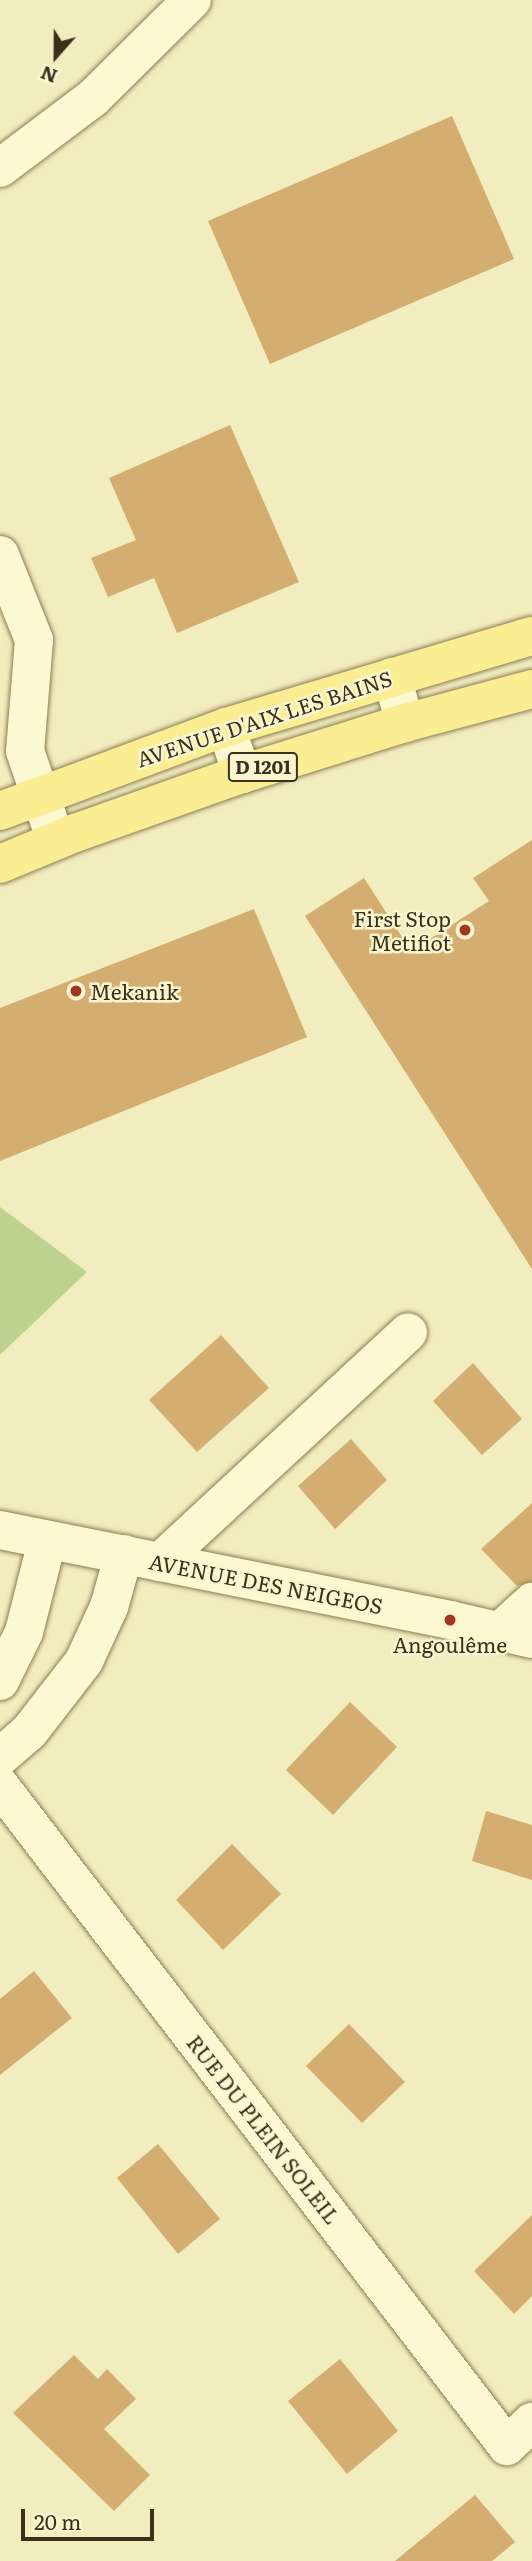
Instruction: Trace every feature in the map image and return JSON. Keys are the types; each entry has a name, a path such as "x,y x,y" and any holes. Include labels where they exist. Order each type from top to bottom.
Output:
{"main road":[{"name":"AVENUE D'AIX LES BAINS","path":"0,811 226,727 532,636"},
{"name":"D 1201","path":"0,864 242,774 405,723 532,689"}],"street":[{"path":"0,168 93,98 192,0"},
{"path":"0,555 34,640 13,744 40,794 56,841"},
{"path":"392,677 405,723"},
{"path":"226,727 242,774"},
{"path":"0,1757 29,1732 85,1661 109,1607 142,1558 408,1332"},
{"name":"AVENUE DES NEIGEOS","path":"0,1530 516,1635"},
{"path":"0,1681 24,1632 47,1541"},
{"path":"516,1635 532,1602"},
{"name":"RUE DU PLEIN SOLEIL","path":"0,1786 507,2446 532,2422"}],"green space":[{"path":"0,1207 87,1272 0,1355"}],"building":[{"path":"452,116 514,259 270,364 208,221"},
{"path":"230,425 299,582 177,633 154,578 108,597 91,558 136,540 109,478"},
{"path":"532,840 532,1269 305,916 364,878 411,951 489,901 473,878"},
{"path":"254,909 307,1037 0,1161 0,1008"},
{"path":"221,1335 269,1388 197,1452 149,1400"},
{"path":"473,1363 522,1419 482,1455 433,1401"},
{"path":"351,1439 387,1480 335,1529 298,1486"},
{"path":"532,1503 532,1581 517,1586 481,1549"},
{"path":"350,1702 397,1747 333,1815 286,1770"},
{"path":"486,1811 532,1825 532,1880 472,1861"},
{"path":"232,1844 281,1894 223,1950 176,1900"},
{"path":"34,1971 72,2018 0,2075 0,1999"},
{"path":"349,2024 405,2082 362,2123 306,2066"},
{"path":"158,2144 220,2219 178,2254 117,2178"},
{"path":"532,2215 532,2296 514,2314 474,2271"},
{"path":"74,2355 98,2379 107,2369 136,2399 104,2429 150,2475 114,2511 13,2413"},
{"path":"340,2359 398,2431 347,2474 288,2401"},
{"path":"475,2495 515,2542 492,2561 395,2561"}],"place":[{"name":"First Stop Metifiot","path":"465,930"},
{"name":"Mekanik","path":"76,991"},
{"name":"Angoulême","path":"450,1620"}]}
